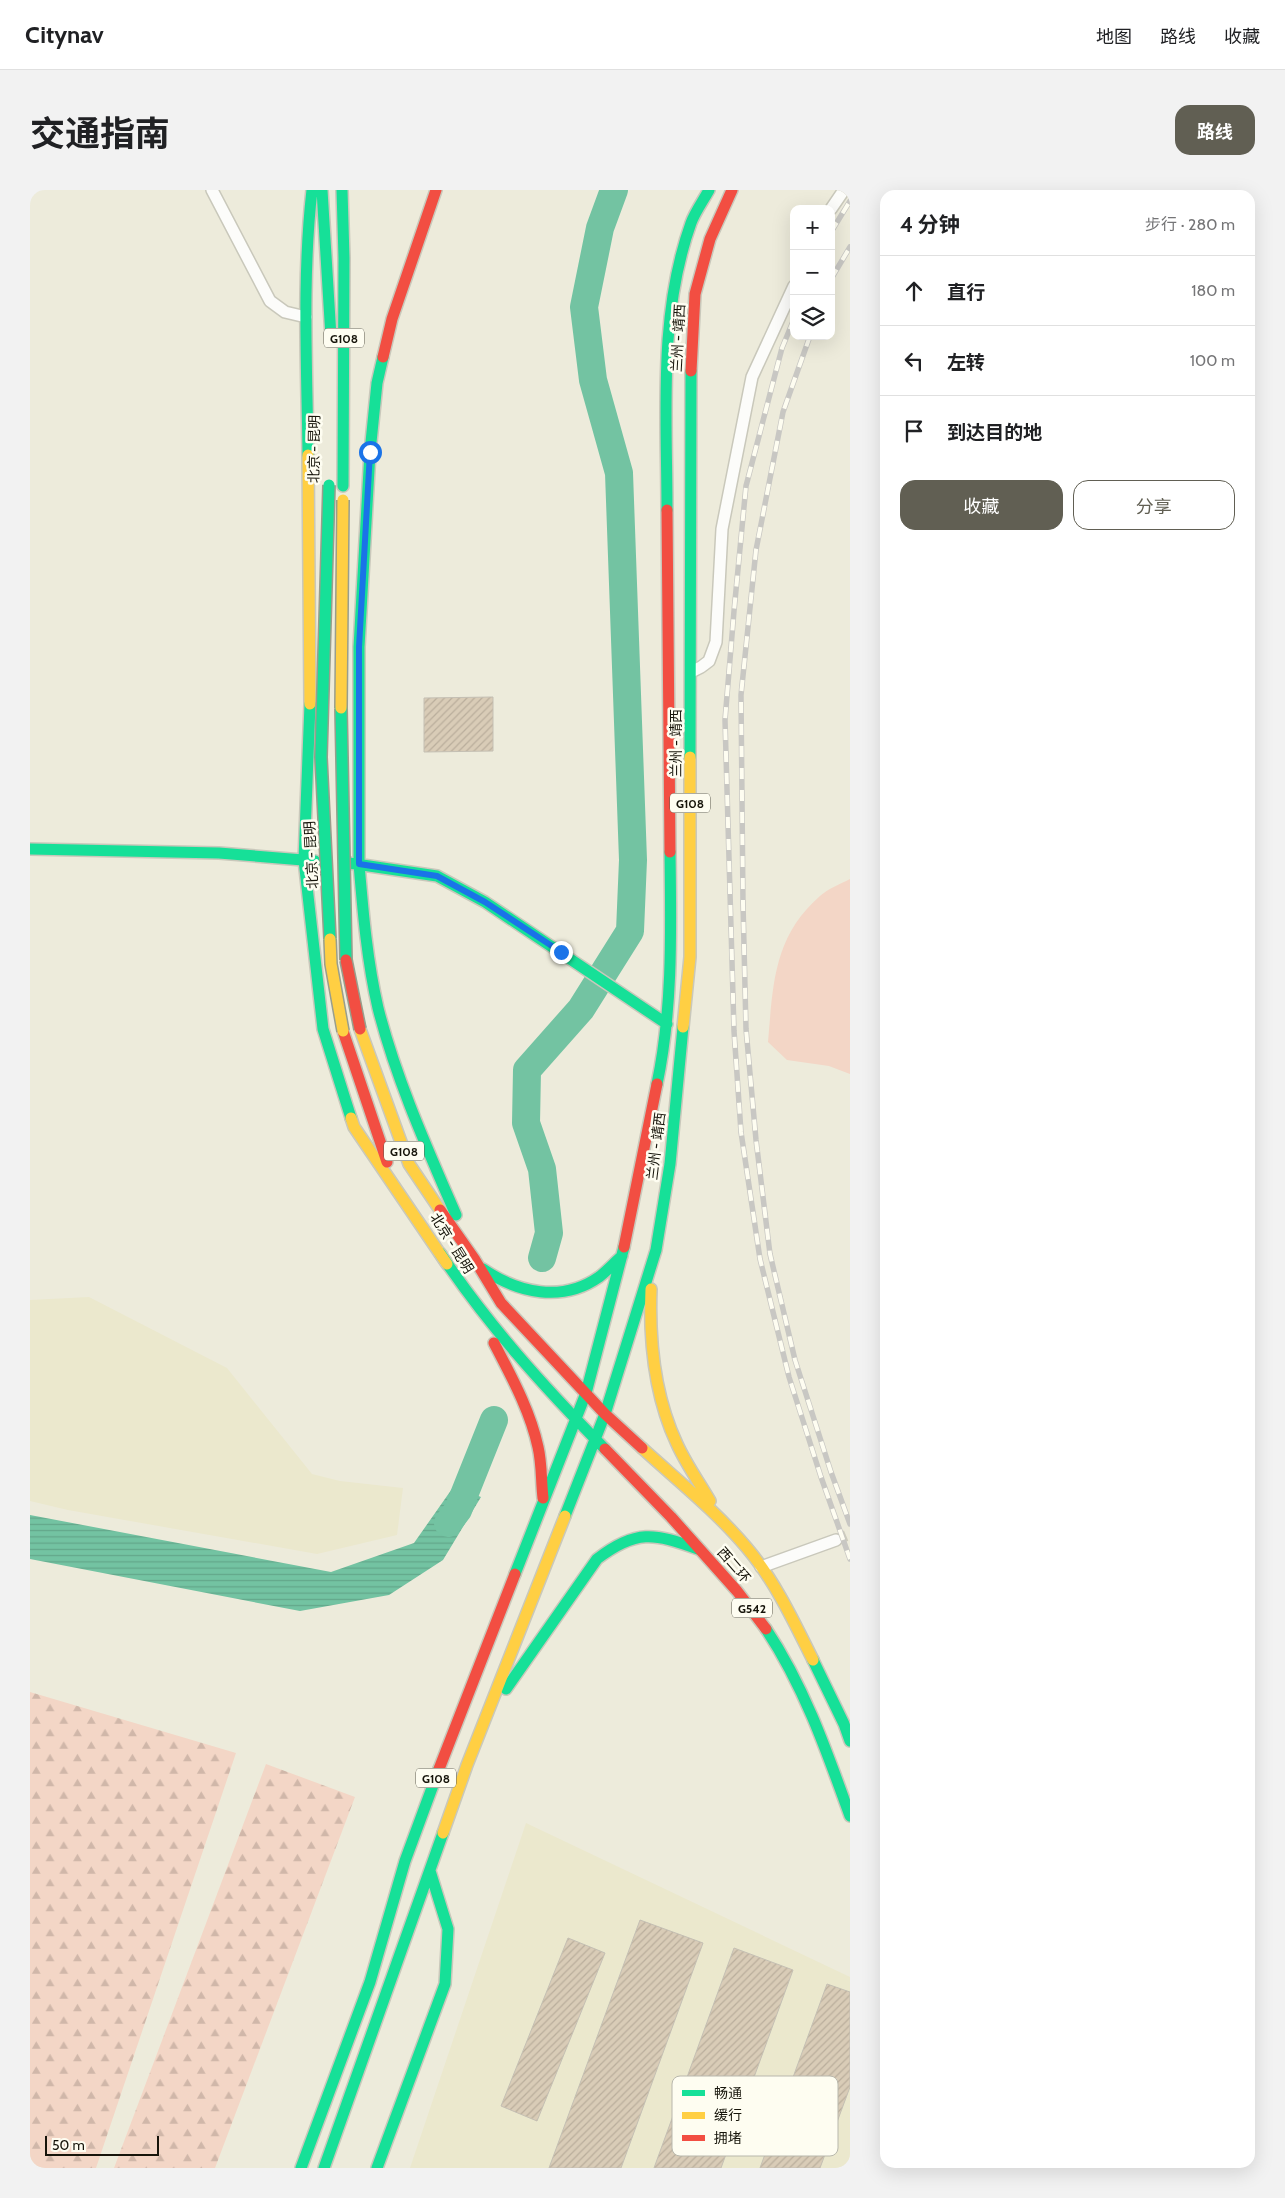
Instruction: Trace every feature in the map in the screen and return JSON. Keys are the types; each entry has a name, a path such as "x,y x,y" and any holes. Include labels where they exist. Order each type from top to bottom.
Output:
{"main road":[{"path":"312,190 308,217 306,317 311,672 304,860 322,1029 354,1127 447,1264"},
{"name":"G108","path":"322,190 330,352"},
{"name":"北京 - 昆明","path":"342,190 344,258 341,755 346,958 360,1029 409,1164 475,1260 501,1303 586,1393"},
{"path":"436,190 392,319 377,383 370,452 359,647 359,864 368,952 383,1025 417,1125 475,1260 494,1277 510,1286 529,1291 554,1292 588,1283 598,1277 622,1256"},
{"name":"兰州 - 靖西","path":"586,1393 622,1256 665,1048 671,959 666,345 673,290 689,231 708,190"},
{"name":"兰州 - 靖西","path":"605,1414 656,1250 670,1164 690,957 691,338 695,294 705,257 710,239 732,190"},
{"name":"北京 - 昆明","path":"329,481 321,756 331,964 343,1031 390,1171 447,1264 479,1311 519,1359 596,1438"},
{"path":"30,849 219,852 359,864 437,876 485,902 631,998 667,1024"},
{"path":"656,1250 650,1304 653,1358 658,1385 677,1444 721,1521"},
{"path":"479,1311 517,1387 531,1422 538,1449 543,1504"},
{"name":"G108","path":"301,2168 370,1982 412,1843 586,1393 605,1414 486,1718 324,2168"},
{"name":"西二环","path":"605,1414 721,1521 761,1567 793,1620 844,1724 850,1741"},
{"name":"西二环","path":"596,1438 755,1612 787,1661 820,1733 850,1816"},
{"path":"486,1718 596,1559 612,1546 633,1537 656,1535 700,1550"},
{"path":"378,2168 445,1984 448,1929 430,1871"}],"street":[{"path":"212,190 270,301 285,312 306,317"},
{"path":"834,205 844,190"},
{"path":"690,672 709,661 716,642 722,529 752,377 790,295"},
{"path":"761,1567 836,1540"}],"shaded area":[{"path":"89,1297 227,1368 312,1474 340,1481 403,1488 397,1535 317,1554 68,1510 30,1501 30,1300"},
{"path":"454,1486 481,1497 443,1560 389,1595 300,1611 30,1559 30,1515 331,1572 414,1543"},
{"path":"526,1823 850,1977 850,2168 410,2168"}],"green space":[{"path":"850,879 850,1074 829,1066 787,1060 768,1042 774,982 784,945 804,912 820,896"},
{"path":"30,1692 236,1753 96,2168 30,2168"},
{"path":"266,1764 355,1797 215,2168 114,2168"}],"building":[{"path":"493,697 493,751 424,752 424,698"},
{"path":"640,1920 703,1943 621,2168 549,2168"},
{"path":"568,1938 605,1953 537,2121 501,2106"},
{"path":"734,1948 793,1970 754,2076 687,2076"},
{"path":"827,1984 850,1992 850,2087 838,2119 838,2076 794,2076"},
{"path":"672,2118 672,2156 725,2156 721,2168 654,2168"},
{"path":"764,2156 824,2156 820,2168 760,2168"}],"waterway":[{"path":"542,1258 549,1233 542,1169 526,1123 527,1070 581,1009 630,931 633,860 619,473 593,380 584,307 600,228 614,190"},
{"path":"448,1523 458,1510 494,1420"}],"tunnel":[{"path":"836,1540 850,1534"}],"railway":[{"path":"835,225 850,201"},
{"path":"835,272 850,247"},
{"path":"790,329 782,348 746,486 725,720 734,1031 741,1132 760,1259 789,1377 850,1559"},
{"path":"809,340 783,412 756,550 741,695 746,1029 756,1140 770,1254 795,1360 850,1524"}],"traffic: fast":[{"path":"308,455 306,289 312,190"},
{"path":"322,190 331,337"},
{"path":"342,190 344,258 343,486"},
{"path":"667,510 666,401 669,329 673,293 680,258 691,223 709,190"},
{"path":"359,864 359,647 370,452 377,383 383,357"},
{"path":"690,757 691,371"},
{"path":"329,485 321,757 330,939"},
{"path":"310,704 304,860 323,1029 351,1118"},
{"path":"341,708 346,960"},
{"path":"30,849 219,853 315,861"},
{"path":"657,1084 666,1027 670,969 670,852"},
{"path":"349,863 437,876 485,902 667,1024"},
{"path":"359,864 368,954 385,1035 413,1113 456,1215"},
{"path":"565,1516 605,1414 656,1250 670,1164 683,1027"},
{"path":"515,1574 586,1393 624,1247"},
{"path":"440,1253 477,1305 518,1355 605,1449"},
{"path":"483,1269 511,1284 525,1289 555,1292 585,1285 599,1277 622,1256"},
{"path":"506,1689 597,1559 611,1549 634,1538 657,1537 698,1549"},
{"path":"766,1629 792,1673 814,1720 850,1816"},
{"path":"813,1660 844,1724 850,1741"},
{"path":"301,2168 370,1982 405,1861 439,1769"},
{"path":"324,2168 443,1833"},
{"path":"377,2168 445,1984 448,1929 430,1871"}],"traffic: slow":[{"path":"308,455 310,704"},
{"path":"341,708 343,500"},
{"path":"683,1027 690,957 690,757"},
{"path":"330,939 331,964 343,1031"},
{"path":"360,1029 409,1164 440,1210"},
{"path":"351,1118 354,1127 447,1264"},
{"path":"651,1289 652,1348 663,1407 688,1466 710,1501"},
{"path":"642,1448 709,1509 747,1548 775,1588 813,1660"},
{"path":"443,1833 467,1765 565,1516"}],"traffic: jam":[{"path":"383,357 392,319 436,190"},
{"path":"691,371 695,294 710,239 732,190"},
{"path":"667,510 670,852"},
{"path":"346,960 360,1029"},
{"path":"343,1031 387,1162"},
{"path":"624,1247 657,1084"},
{"path":"440,1210 475,1260 501,1303 605,1414 642,1448"},
{"path":"494,1343 519,1394 535,1433 540,1460 543,1498"},
{"path":"605,1449 671,1517 737,1591 766,1629"},
{"path":"439,1769 515,1574"}],"route":[{"path":"370,452 359,647 359,864 437,876 485,902 561,952"}]}
